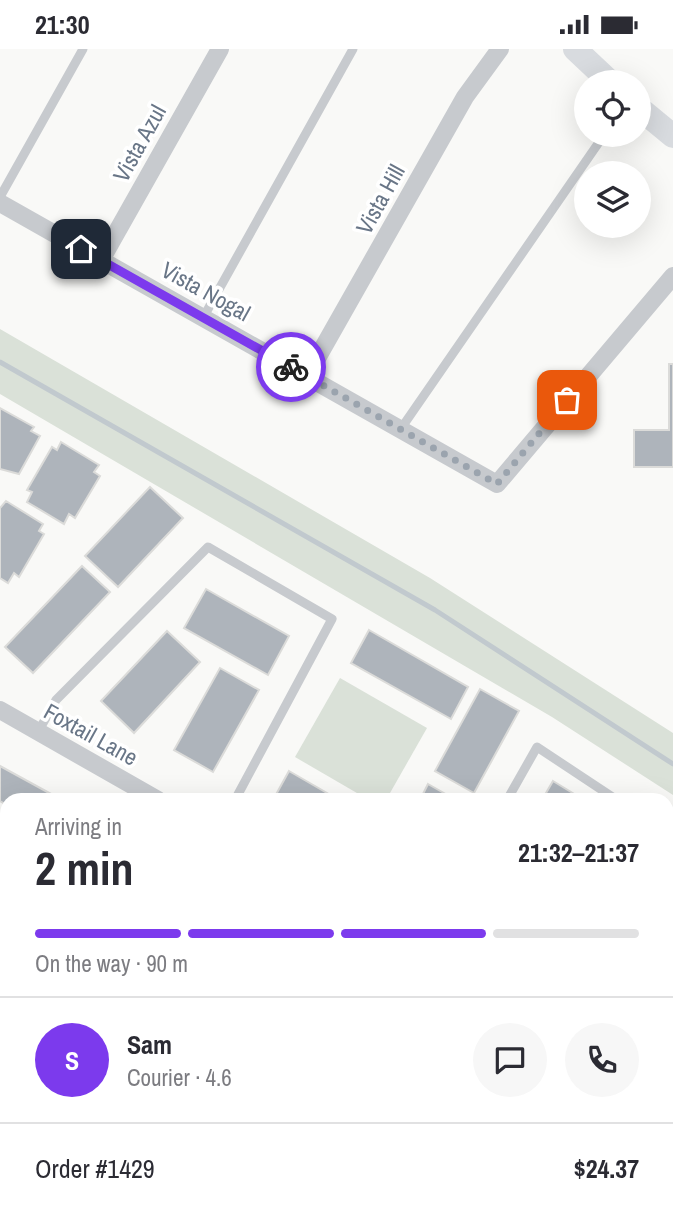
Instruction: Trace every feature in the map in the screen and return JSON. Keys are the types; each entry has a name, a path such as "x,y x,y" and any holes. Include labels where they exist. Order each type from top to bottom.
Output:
{"street":[{"name":"Vista Azul","path":"101,260 220,49"},
{"name":"Vista Hill","path":"307,376 465,97 500,49"},
{"path":"575,49 597,70"},
{"path":"651,118 673,136"},
{"name":"Vista Nogal","path":"0,203 497,484 673,276"},
{"name":"Foxtail Lane","path":"0,710 146,793"}],"lane":[{"path":"0,197 83,49"},
{"path":"203,318 353,49"},
{"path":"400,431 596,147"},
{"path":"38,732 56,700 208,547 332,619 239,793"},
{"path":"511,793 537,747 606,793"}],"shaded area":[{"path":"0,329 430,578 673,733 673,793 552,717 0,394"},
{"path":"340,678 427,728 390,793 357,793 295,757"}],"building":[{"path":"669,364 673,364 673,467 634,467 634,430 669,430"},
{"path":"0,408 34,427 31,431 40,436 19,474 0,469"},
{"path":"61,442 99,465 94,472 100,476 75,518 69,514 64,524 27,502 32,492 27,490 52,447 57,450"},
{"path":"150,487 183,518 118,587 85,556"},
{"path":"6,501 43,524 39,531 44,534 19,577 14,573 8,583 0,578 0,508"},
{"path":"82,566 110,592 33,673 5,647"},
{"path":"206,589 289,636 268,675 184,628"},
{"path":"369,630 468,687 451,719 351,663"},
{"path":"167,631 200,662 134,733 101,701"},
{"path":"220,668 259,690 213,772 174,750"},
{"path":"480,689 519,711 474,793 435,771"},
{"path":"0,766 49,793 0,793"},
{"path":"289,771 327,793 277,793"},
{"path":"553,781 573,793 546,793"},
{"path":"428,784 444,793 424,793"}],"waterway":[{"path":"0,362 435,610 673,764"}],"way so far":[{"path":"291,367 497,484 567,400"}],"route":[{"path":"81,249 291,367"}]}
